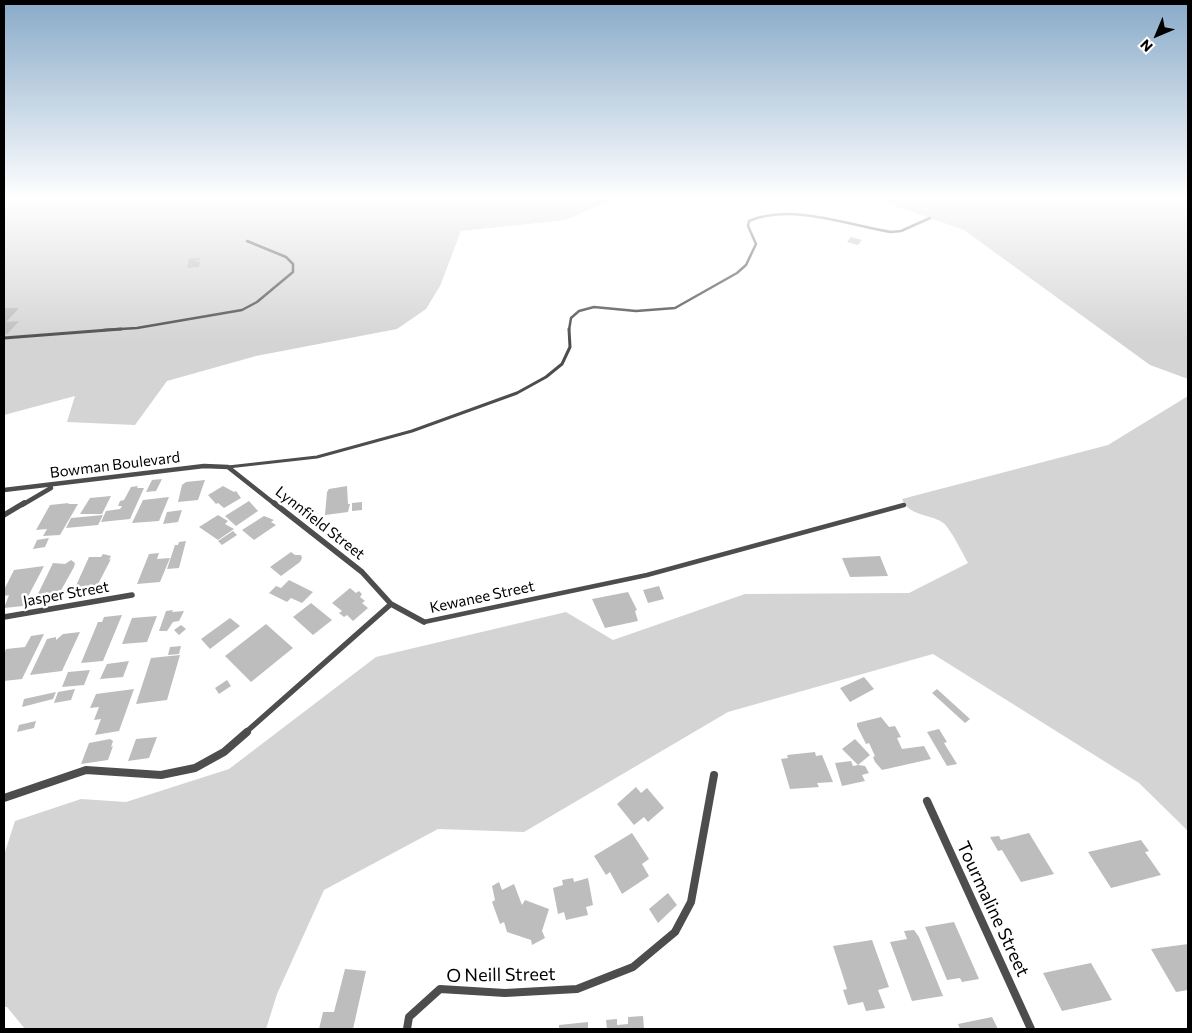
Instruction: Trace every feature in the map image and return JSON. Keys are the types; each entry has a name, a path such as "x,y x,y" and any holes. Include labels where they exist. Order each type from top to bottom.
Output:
{"street":[{"name":"Bowman Boulevard","path":"4,490 53,486 204,466 228,467"},
{"name":"Lynnfield Street","path":"228,467 362,572 392,604"},
{"path":"4,515 53,486"},
{"name":"Jasper Street","path":"4,617 132,595"},
{"path":"4,798 86,770 161,775 195,768 224,752 392,604"},
{"name":"Kewanee Street","path":"392,604 424,622"},
{"name":"O Neill Street","path":"407,1029 410,1017 440,989 505,994 577,989 633,967 675,932 691,902 714,775"},
{"name":"Tourmaline Street","path":"927,802 1031,1029"}],"lane":[{"path":"4,338 175,324 242,310 257,302 294,272 293,264 286,257 259,245"},
{"path":"228,467 317,457 412,431 517,393 546,377 562,364 570,347 568,327 571,318 579,311 594,307 636,311 675,308 737,273 746,265 755,245"},
{"name":"Kewanee Street","path":"424,622 647,575 904,505"}],"shaded area":[{"path":"4,245 456,245 440,286 426,309 397,329 256,356 167,381 135,425 67,422 75,396 4,415"},
{"path":"985,245 1188,245 1188,379 1150,365"},
{"path":"1188,396 1188,831 1139,783 933,654 728,712 524,832 438,829 324,890 277,994 266,1029 25,1029 7,1007 4,1007 4,855 15,821 81,799 126,802 229,769 376,657 566,612 613,640 745,594 909,593 968,563 942,522 914,512 905,505 902,499 1108,445"}],"building":[{"path":"201,258 200,260 192,261 200,262 199,267 187,268 189,259"},
{"path":"4,308 19,308 6,322 19,321 7,334 4,334"},
{"path":"162,479 156,491 146,492 152,480"},
{"path":"205,480 198,500 178,502 182,485 186,482"},
{"path":"138,486 137,488 144,488 130,519 101,522 106,511 120,509 122,506 118,506 120,501 124,500 131,487"},
{"path":"223,486 234,492 236,491 241,498 224,508 218,503 216,504 208,495"},
{"path":"347,486 348,504 350,504 348,512 325,515 327,492 329,489"},
{"path":"111,496 102,514 80,514 90,498"},
{"path":"169,497 159,521 132,523 143,500"},
{"path":"249,501 258,511 236,526 225,516"},
{"path":"362,502 362,510 352,511 352,503"},
{"path":"78,504 60,535 43,536 47,529 36,530 50,505"},
{"path":"182,510 178,522 163,524 167,512"},
{"path":"103,515 98,525 66,528 71,518"},
{"path":"218,515 228,521 225,524 234,529 218,540 199,527"},
{"path":"264,516 274,520 271,522 276,525 254,540 242,530"},
{"path":"233,531 237,535 222,545 218,541"},
{"path":"49,538 45,547 33,549 37,540"},
{"path":"186,541 179,568 167,569 175,545"},
{"path":"291,552 295,555 301,555 302,558 300,562 281,576 270,567"},
{"path":"159,553 157,559 170,558 160,582 137,584 149,554"},
{"path":"103,554 111,556 109,560 111,559 96,588 74,590 89,557 101,557"},
{"path":"880,556 888,576 850,577 842,558"},
{"path":"71,560 75,563 74,567 59,594 35,600 53,563 65,564"},
{"path":"44,566 23,606 4,608 9,595 4,596 4,590 14,570"},
{"path":"289,580 313,592 302,603 291,598 287,602 269,593 276,586 281,588"},
{"path":"659,586 664,599 648,603 643,590"},
{"path":"350,588 356,593 359,591 362,594 360,597 365,601 362,603 368,608 353,621 347,615 344,617 339,613 342,611 332,603"},
{"path":"628,592 637,610 635,611 638,621 605,628 592,599"},
{"path":"311,603 332,620 313,635 293,617"},
{"path":"173,610 172,612 184,611 179,621 173,622 167,631 159,631 166,611"},
{"path":"122,615 103,661 81,663 98,622 102,622 104,617"},
{"path":"157,616 147,642 122,644 132,618"},
{"path":"230,618 240,626 210,649 201,639"},
{"path":"266,624 293,648 251,682 225,656"},
{"path":"181,625 186,629 179,635 174,630"},
{"path":"80,632 62,671 30,675 47,639 56,637 56,640 63,634"},
{"path":"44,634 22,679 4,681 4,654 6,649 25,647 31,636"},
{"path":"181,646 179,654 168,655 170,647"},
{"path":"180,655 167,700 136,704 151,658"},
{"path":"129,661 123,677 100,679 107,664"},
{"path":"90,670 84,685 62,687 68,672"},
{"path":"864,677 874,689 850,702 840,688"},
{"path":"227,680 231,686 219,694 215,688"},
{"path":"75,689 71,700 54,703 58,692"},
{"path":"134,689 119,731 95,735 101,719 94,720 99,707 90,708 96,694"},
{"path":"937,689 970,719 965,723 932,693"},
{"path":"56,692 53,699 22,707 24,699"},
{"path":"881,717 889,727 895,726 901,737 897,738 902,749 924,746 931,759 882,770 875,762 873,757 875,756 869,743 866,744 857,726 857,723"},
{"path":"36,721 34,728 17,732 19,725"},
{"path":"939,729 947,742 944,743 957,764 947,766 927,732"},
{"path":"157,737 149,758 128,761 136,739"},
{"path":"110,739 113,741 111,747 113,746 108,760 81,764 89,743"},
{"path":"855,739 870,755 858,765 842,749"},
{"path":"815,752 816,756 822,755 833,782 817,783 819,787 790,789 781,759 788,758 787,755"},
{"path":"851,761 853,766 865,766 869,773 862,775 865,781 842,786 835,763"},
{"path":"636,787 641,793 647,788 664,808 648,822 644,817 634,825 617,804"},
{"path":"632,833 649,859 642,864 649,876 622,894 610,872 606,875 594,856"},
{"path":"1029,833 1054,874 1021,882 1002,850 998,851 990,837 999,836 1001,840"},
{"path":"1141,840 1149,851 1145,852 1161,875 1111,888 1088,852"},
{"path":"573,878 574,882 588,878 593,905 586,907 588,915 566,920 564,912 558,914 553,888 563,885 562,880"},
{"path":"499,882 502,890 514,884 522,905 525,900 549,909 542,931 545,938 532,945 531,940 507,932 504,922 500,924 492,902 495,900 492,886"},
{"path":"668,893 677,905 658,923 649,909"},
{"path":"954,922 979,979 962,982 960,978 947,980 925,927"},
{"path":"914,930 919,937 943,996 912,1001 890,942 907,939 904,931"},
{"path":"872,940 889,987 878,990 885,1008 866,1011 863,1002 848,1005 843,990 847,989 833,946"},
{"path":"1188,944 1188,990 1176,992 1151,949"},
{"path":"1091,963 1112,1000 1062,1011 1043,973"},
{"path":"345,969 366,971 353,1029 319,1029 323,1012 334,1012"},
{"path":"643,1016 644,1029 607,1029 606,1020 617,1019 617,1025 628,1024 628,1017"},
{"path":"992,1017 998,1029 960,1029 958,1024"},
{"path":"588,1022 588,1029 559,1029 559,1025"}]}
